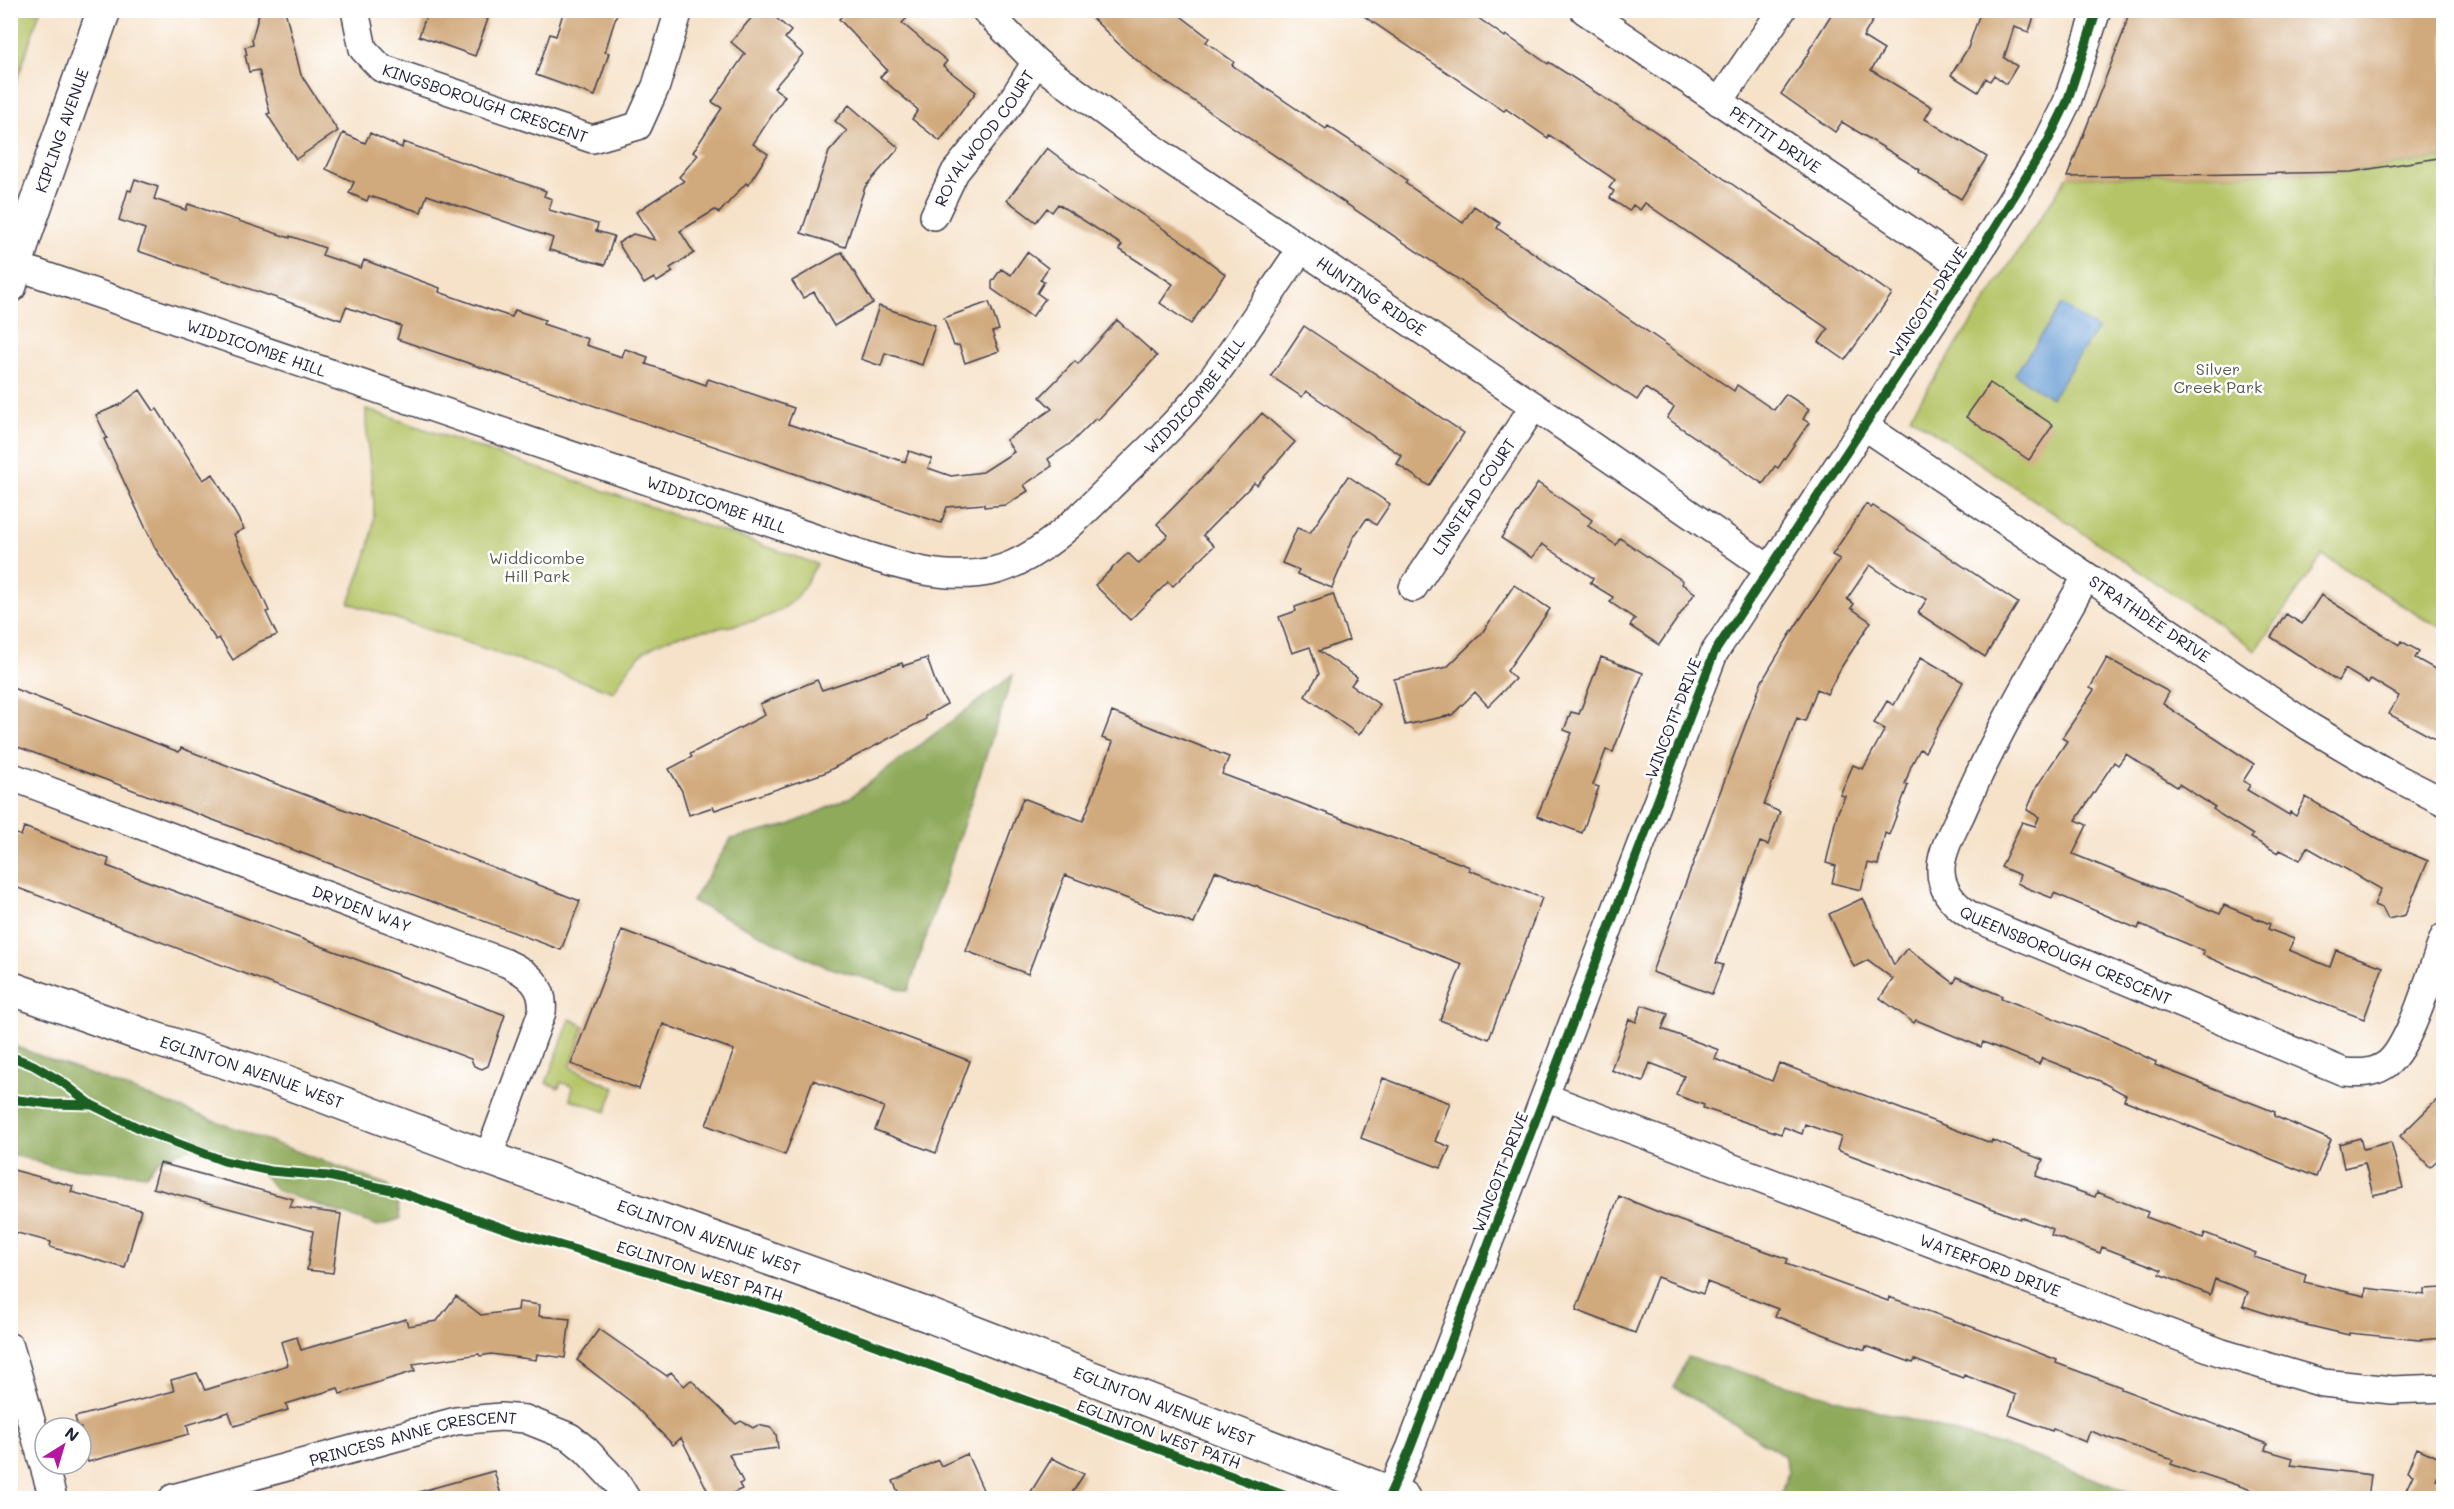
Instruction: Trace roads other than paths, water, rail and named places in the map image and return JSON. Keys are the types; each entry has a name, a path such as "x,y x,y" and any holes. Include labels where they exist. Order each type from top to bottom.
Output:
{"main road":[{"name":"KIPLING AVENUE","path":"13,276 31,217 104,10"},
{"name":"EGLINTON AVENUE WEST","path":"10,988 281,1080 488,1158 928,1315 1394,1497"}],"street":[{"name":"KINGSBOROUGH CRESCENT","path":"355,10 363,49 381,68 592,139 638,126 656,86 679,10"},
{"name":"HUNTING RIDGE","path":"985,10 1036,62 1161,154 1534,406 1768,568"},
{"name":"PETTIT DRIVE","path":"1584,10 1967,269"},
{"path":"1719,102 1782,10"},
{"name":"WINCOTT DRIVE","path":"1394,1497 1714,653 1967,269 2047,143 2067,102 2097,10"},
{"name":"ROYALWOOD COURT","path":"934,216 955,172 1009,105 1036,62"},
{"name":"WIDDICOMBE HILL","path":"13,276 914,571 955,574 994,571 1030,555 1069,528 1166,432 1205,388 1301,249"},
{"name":"LINSTEAD COURT","path":"1413,588 1534,406"},
{"name":"STRATHDEE DRIVE","path":"1863,425 2310,727 2391,775 2444,802"},
{"name":"QUEENSBOROUGH CRESCENT","path":"2086,577 1982,764 1946,848 1941,868 1944,887 1955,906 1971,916 2344,1072 2367,1073 2384,1066 2397,1055 2406,1038 2444,937"},
{"name":"DRYDEN WAY","path":"10,776 495,959 530,976 540,993 542,1012 488,1158"},
{"name":"WATERFORD DRIVE","path":"1545,1097 2222,1353 2323,1383 2392,1390 2444,1388"},
{"path":"10,1347 53,1498"},
{"name":"PRINCESS ANNE CRESCENT","path":"173,1498 456,1421 501,1417 525,1419 570,1437 586,1450 616,1482 626,1498"}],"water":[{"path":"2062,305 2097,329 2051,398 2015,374"}],"park label":[{"name":"Silver Creek Park","path":"2218,378"},
{"name":"Widdicombe Hill Park","path":"537,567"}]}
